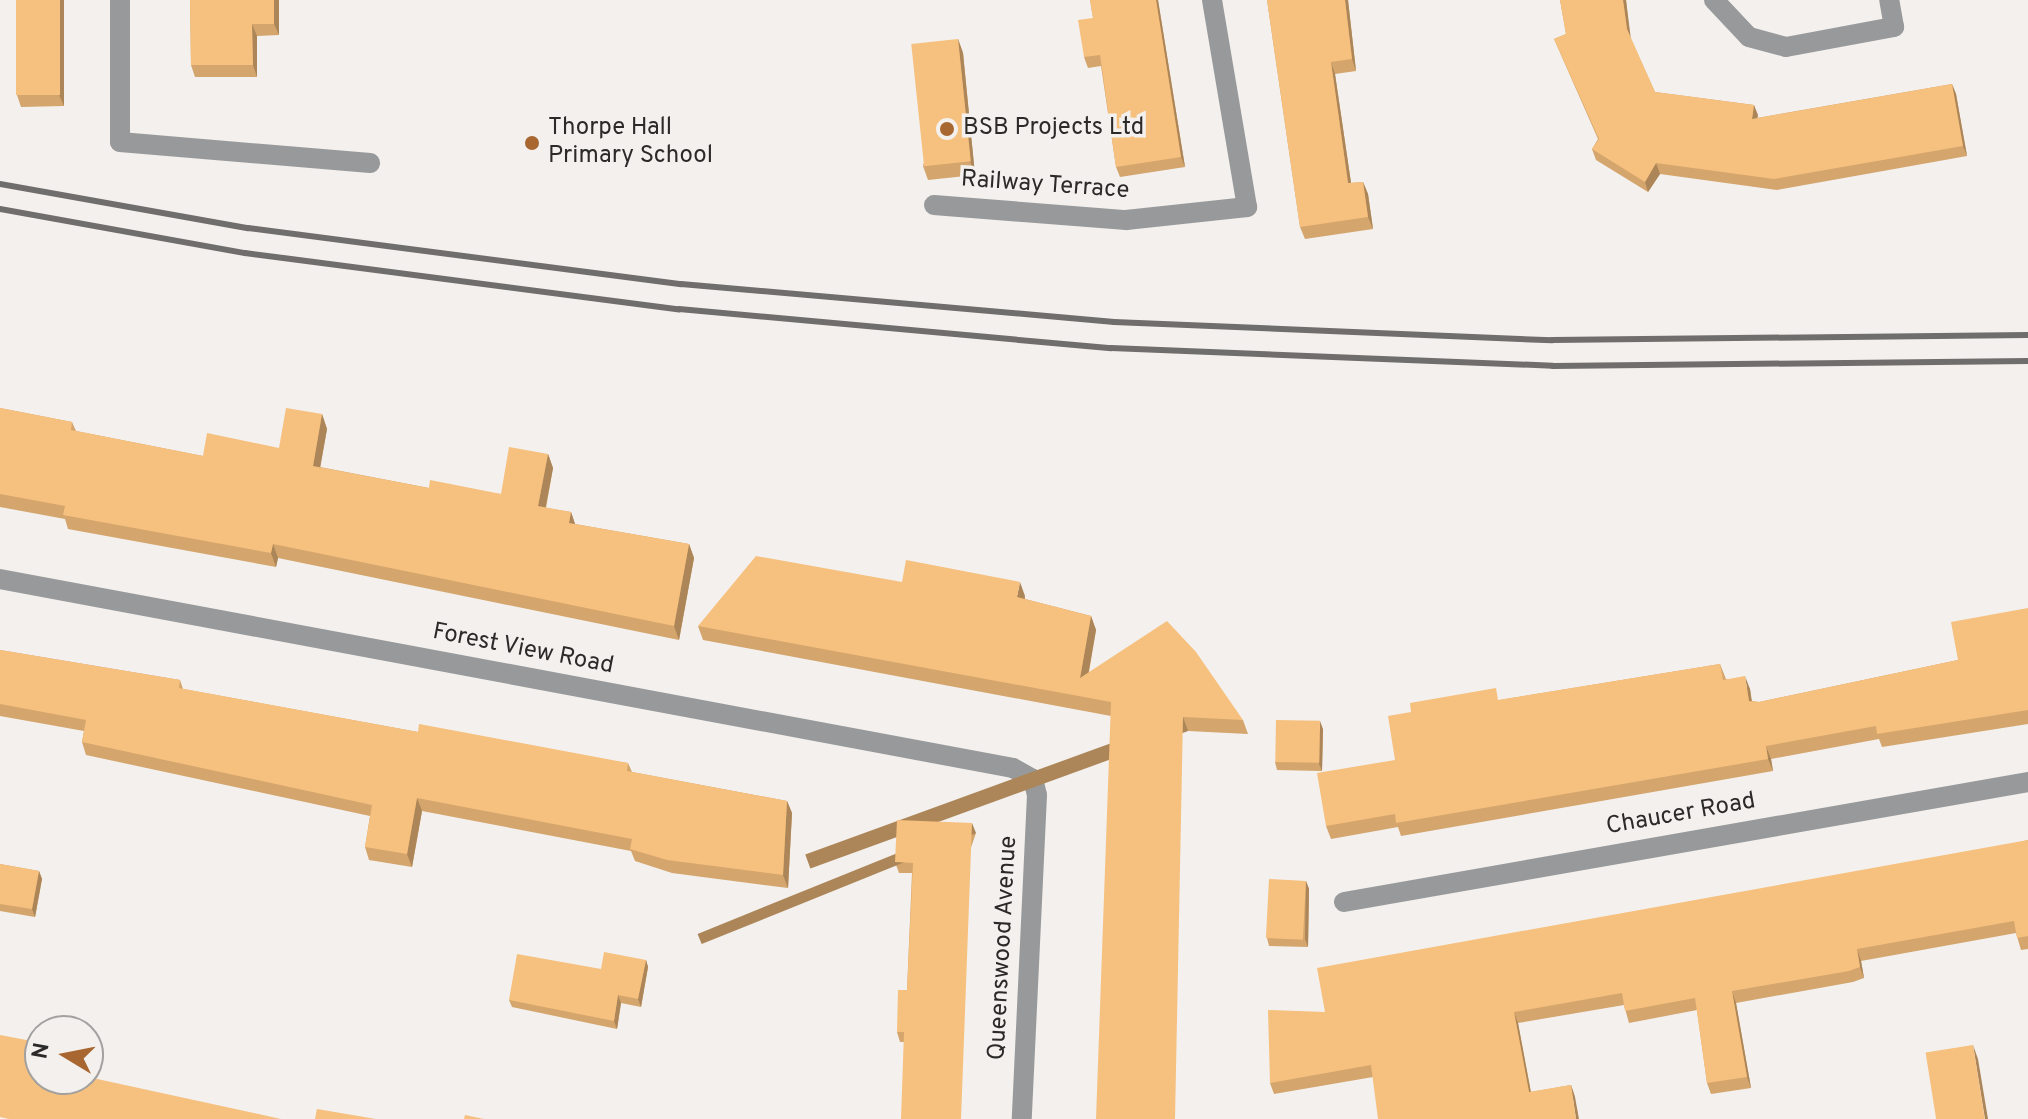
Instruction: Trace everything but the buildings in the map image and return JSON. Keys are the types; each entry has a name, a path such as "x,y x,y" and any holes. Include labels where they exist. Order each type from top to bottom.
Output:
{"street":[{"path":"120,0 120,142 370,163"},
{"name":"Railway Terrace","path":"934,205 1126,220 1247,207 1212,0"},
{"path":"1714,0 1749,37 1786,47 1894,27 1889,0"},
{"name":"Forest View Road","path":"0,579 997,765 1033,779"},
{"name":"Queenswood Avenue","path":"1022,1119 1033,779"},
{"name":"Chaucer Road","path":"1344,902 2028,782"}],"railway":[{"path":"0,184 248,228 681,284 1114,322 1552,340 2028,335"},
{"path":"0,209 245,253 679,309 1111,348 1553,366 2028,361"}],"place":[{"name":"BSB Projects Ltd","path":"947,129"},
{"name":"Thorpe Hall Primary School","path":"532,143"}]}
